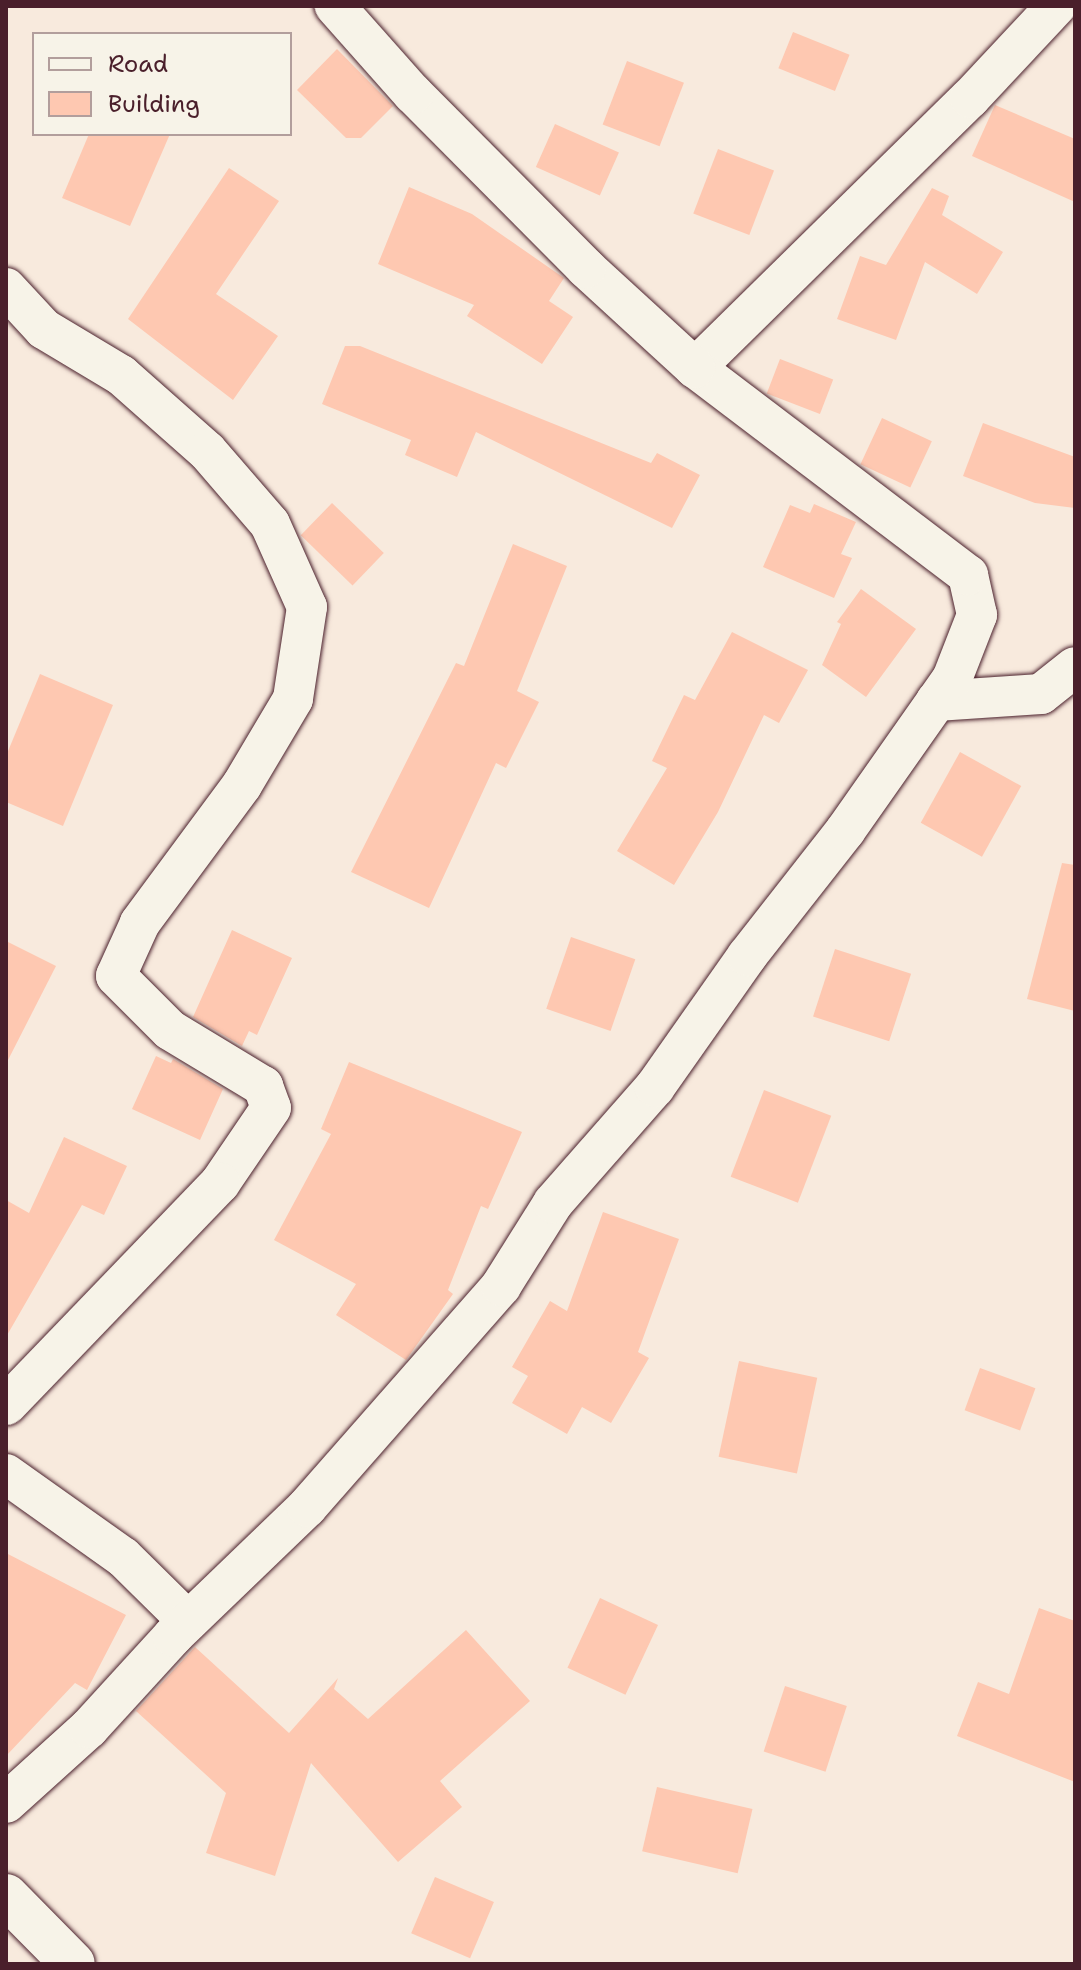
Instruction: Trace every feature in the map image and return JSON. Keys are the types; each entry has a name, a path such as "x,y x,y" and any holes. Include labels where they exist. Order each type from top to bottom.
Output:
{"main road":[{"path":"6,1896 73,1964"}],"street":[{"path":"6,1803 89,1728 188,1621 307,1507 501,1286 553,1203 655,1087 952,679 977,615 968,575 695,368 564,247 335,6"},
{"path":"695,368 970,98 1056,6"},
{"path":"6,288 44,329 121,375 207,451 270,524 307,607 293,699 242,785 140,923 116,976 170,1030 263,1086 271,1108 220,1183 6,1405"},
{"path":"936,701 1041,694 1075,667"},
{"path":"6,1474 123,1557 188,1621"}],"building":[{"path":"793,32 850,55 835,91 778,68"},
{"path":"337,49 393,106 361,138 346,138 297,90"},
{"path":"627,61 684,83 660,146 603,124"},
{"path":"995,105 1075,139 1075,202 972,156"},
{"path":"555,124 619,152 600,195 536,167"},
{"path":"88,136 169,136 130,226 62,198"},
{"path":"718,149 774,171 749,235 693,213"},
{"path":"229,168 279,201 216,294 278,336 233,400 128,319"},
{"path":"409,187 472,214 564,278 549,301 573,317 542,364 467,316 474,305 378,264"},
{"path":"932,188 949,196 942,215 1003,252 977,294 925,262 896,340 837,319 860,256 886,265"},
{"path":"345,346 360,346 651,463 657,453 700,475 672,528 476,432 457,477 405,455 411,440 322,404"},
{"path":"780,359 833,379 820,414 767,394"},
{"path":"882,418 932,441 910,487 860,464"},
{"path":"983,423 1075,457 1075,508 1035,503 963,476"},
{"path":"332,503 384,553 353,585 301,535"},
{"path":"814,504 856,522 841,554 852,558 834,598 763,567 790,505 810,513"},
{"path":"513,544 567,566 517,691 539,702 506,768 496,763 429,908 351,872 456,663 464,666"},
{"path":"861,589 916,629 866,697 822,665 841,624 837,622"},
{"path":"732,632 808,670 779,723 764,715 718,812 674,885 617,851 667,768 652,761 684,695 695,700"},
{"path":"40,674 113,705 63,826 6,802 6,756"},
{"path":"960,752 1021,786 982,857 921,823"},
{"path":"1062,863 1075,865 1075,1011 1027,999"},
{"path":"232,930 292,958 257,1035 249,1031 242,1046 193,1017"},
{"path":"571,937 635,959 611,1031 546,1009"},
{"path":"6,941 56,966 6,1064"},
{"path":"835,949 911,974 889,1041 813,1017"},
{"path":"156,1056 171,1063 173,1059 223,1089 200,1140 132,1109"},
{"path":"349,1062 522,1132 488,1209 481,1206 448,1290 453,1294 406,1360 336,1315 356,1284 274,1240 331,1134 321,1129"},
{"path":"764,1090 831,1116 798,1203 731,1177"},
{"path":"64,1137 127,1166 104,1215 82,1205 6,1337 6,1200 29,1213"},
{"path":"603,1212 679,1239 638,1352 649,1358 611,1423 582,1407 567,1434 512,1403 528,1376 512,1367 550,1301 567,1311"},
{"path":"739,1361 817,1378 797,1473 719,1457"},
{"path":"980,1368 1035,1388 1020,1430 965,1410"},
{"path":"6,1553 126,1615 87,1690 75,1683 6,1756"},
{"path":"600,1598 658,1625 625,1695 567,1668"},
{"path":"1039,1608 1075,1621 1075,1782 957,1736 978,1682 1009,1694"},
{"path":"466,1630 530,1701 440,1781 462,1807 398,1862 311,1763 275,1876 206,1853 226,1793 136,1711 195,1647 289,1733 338,1678 334,1689 368,1719"},
{"path":"785,1686 847,1706 825,1772 764,1752"},
{"path":"657,1787 752,1809 738,1873 642,1851"},
{"path":"435,1877 494,1902 470,1958 411,1933"}]}
